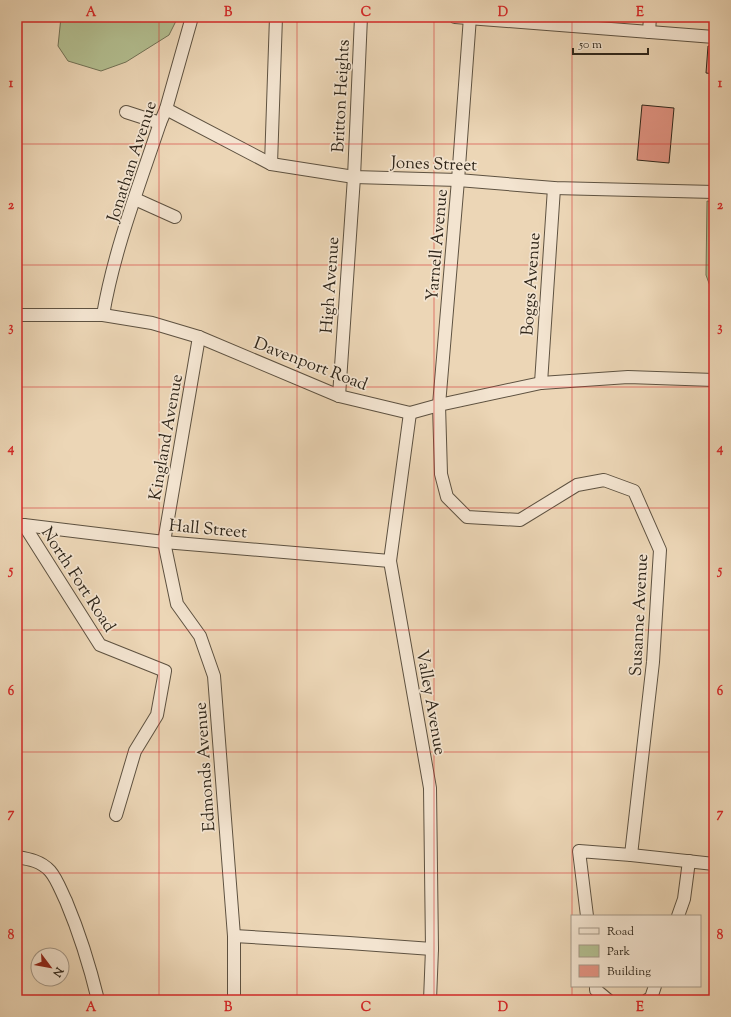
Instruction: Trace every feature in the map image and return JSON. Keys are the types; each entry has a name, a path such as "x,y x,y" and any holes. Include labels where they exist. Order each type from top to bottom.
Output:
{"street":[{"name":"Jonathan Avenue","path":"103,315 107,291 135,199 166,109 192,17"},
{"path":"270,164 276,17"},
{"name":"Britton Heights","path":"354,177 361,17"},
{"path":"455,17 714,37"},
{"path":"649,32 650,17"},
{"name":"Yarnell Avenue","path":"439,405 470,18"},
{"name":"Jones Street","path":"166,109 270,164 354,177 458,180 554,188 714,192"},
{"path":"126,112 160,123"},
{"name":"High Avenue","path":"339,396 354,177"},
{"name":"Boggs Avenue","path":"541,383 554,188"},
{"path":"135,199 175,217"},
{"name":"Davenport Road","path":"17,315 103,315 152,323 199,338 339,396 410,413 439,405 541,383 628,377 714,380"},
{"name":"Kingland Avenue","path":"164,542 199,338"},
{"name":"Susanne Avenue","path":"439,405 441,474 447,497 468,517 520,520 577,485 604,480 634,491 660,550 653,662 632,855"},
{"name":"Valley Avenue","path":"410,413 390,561 430,788 432,949 430,1000"},
{"name":"Hall Street","path":"24,525 164,542 390,561"},
{"name":"North Fort Road","path":"24,525 100,644 165,671 157,715 135,751 116,815"},
{"name":"Edmonds Avenue","path":"164,542 177,604 200,636 214,676 234,936 234,1000"},
{"path":"587,915 579,851 714,864"},
{"path":"17,857 36,861 50,871 60,886 72,917 95,986 98,1000"},
{"path":"678,915 684,899 689,861"},
{"path":"234,936 349,942 432,949"},
{"path":"596,987 596,990 608,1000"},
{"path":"647,1000 651,998 655,987"}],"green space":[{"path":"61,17 178,17 169,35 126,62 101,71 68,61 58,46"},
{"path":"707,201 714,202 714,297 706,275"}],"building":[{"path":"708,46 714,47 714,74 706,73"},
{"path":"642,105 674,108 669,163 637,160"}]}
